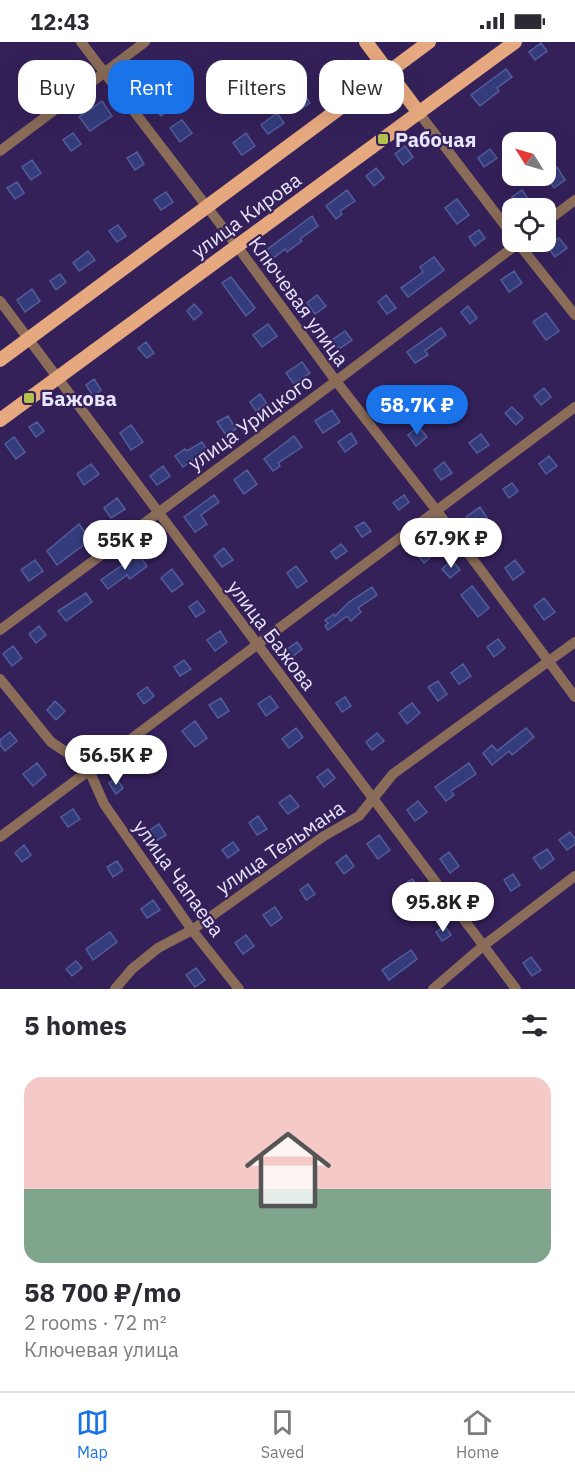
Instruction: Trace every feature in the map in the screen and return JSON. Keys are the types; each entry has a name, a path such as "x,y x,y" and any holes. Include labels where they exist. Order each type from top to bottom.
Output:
{"main road":[{"path":"366,42 379,60"},
{"name":"улица Кирова","path":"404,60 429,42"},
{"name":"улица Кирова","path":"0,420 515,42"},
{"path":"404,94 418,113"},
{"name":"улица Кирова","path":"0,360 331,114"}],"street":[{"name":"Ключевая улица","path":"81,42 207,206 575,697"},
{"path":"0,151 145,42"},
{"path":"418,113 502,221"},
{"path":"556,214 575,200"},
{"name":"улица Урицкого","path":"0,630 336,381 502,252"},
{"path":"526,252 575,315"},
{"name":"улица Бажова","path":"0,301 516,989"},
{"path":"0,837 575,407"},
{"name":"улица Тельмана","path":"115,989 132,969 158,948 192,930 324,836 359,816 393,774 575,642"},
{"name":"улица Чапаева","path":"0,679 51,742 78,760 89,771 104,804 192,930 239,989"},
{"path":"433,989 483,946 575,876"}],"building":[{"path":"541,43 547,51 535,60 529,52"},
{"path":"506,69 512,77 497,88 499,91 480,106 471,95"},
{"path":"102,101 108,114 112,116 90,131 79,117 83,114 96,114 96,105"},
{"path":"276,114 284,123 268,134 261,125"},
{"path":"182,120 192,133 180,142 170,128"},
{"path":"73,133 81,144 71,151 63,140"},
{"path":"246,133 255,146 242,155 233,143"},
{"path":"405,146 413,157 403,165 395,154"},
{"path":"490,149 497,158 484,167 478,158"},
{"path":"137,152 144,164 135,170 127,158"},
{"path":"32,160 41,173 31,180 22,167"},
{"path":"376,168 384,178 374,186 366,176"},
{"path":"556,168 565,180 554,188 553,186 556,186"},
{"path":"17,182 24,193 15,199 7,188"},
{"path":"347,190 355,201 340,211 342,214 336,219 326,206"},
{"path":"522,190 528,198 513,198"},
{"path":"166,192 173,202 161,210 154,200"},
{"path":"457,199 469,215 457,224 445,208"},
{"path":"312,216 318,226 287,252 285,249 271,260 265,251"},
{"path":"118,225 126,236 117,242 109,231"},
{"path":"479,230 485,238 475,246 469,237"},
{"path":"559,238 567,248 555,257 551,252 556,252 556,240"},
{"path":"88,251 95,260 79,271 73,263"},
{"path":"434,257 444,270 408,297 401,288 423,272 420,267"},
{"path":"514,271 522,283 509,292 501,280"},
{"path":"60,274 66,282 56,290 50,281"},
{"path":"231,277 255,308 246,316 222,283"},
{"path":"32,289 40,301 25,312 17,300"},
{"path":"317,295 326,306 315,314 307,303"},
{"path":"386,295 396,308 387,314 378,302"},
{"path":"194,304 202,313 194,320 187,311"},
{"path":"468,306 477,318 470,324 461,312"},
{"path":"546,313 559,331 546,340 533,322"},
{"path":"268,324 277,336 262,347 253,335"},
{"path":"441,328 446,335 425,351 428,355 415,363 407,352"},
{"path":"345,331 352,340 339,349 332,340"},
{"path":"146,342 154,353 147,358 138,348"},
{"path":"302,362 310,373 294,384 286,373"},
{"path":"94,379 101,390 93,396 86,385"},
{"path":"544,388 551,397 541,405 534,396"},
{"path":"260,394 267,404 256,411 250,402"},
{"path":"512,407 523,418 516,425 505,413"},
{"path":"332,410 340,422 323,433 315,421"},
{"path":"228,416 236,429 226,435 217,422"},
{"path":"37,422 44,431 36,437 29,427"},
{"path":"131,425 143,442 131,450 120,433"},
{"path":"419,427 427,437 416,446 408,435"},
{"path":"351,433 357,443 345,452 338,442"},
{"path":"481,434 489,445 477,453 469,443"},
{"path":"294,436 302,447 278,463 280,466 273,471 264,459"},
{"path":"14,437 25,452 16,459 5,444"},
{"path":"202,442 207,450 183,467 175,456"},
{"path":"549,456 557,466 546,474 539,464"},
{"path":"444,462 452,473 441,480 434,470"},
{"path":"91,464 99,474 84,485 77,474"},
{"path":"163,466 170,476 157,485 150,476"},
{"path":"247,470 257,484 244,494 234,480"},
{"path":"512,483 518,491 509,498 503,489"},
{"path":"214,495 219,502 201,515 207,524 195,532 184,517"},
{"path":"404,495 409,502 399,510 393,503"},
{"path":"117,498 125,509 111,518 104,508"},
{"path":"480,507 489,521 475,531 466,517"},
{"path":"364,522 371,531 362,537 355,527"},
{"path":"79,524 90,540 57,565 47,551"},
{"path":"341,544 347,551 336,559 331,552"},
{"path":"426,546 433,555 424,563 417,554"},
{"path":"224,548 233,560 222,567 214,556"},
{"path":"138,554 147,566 130,579 127,575 108,589 101,580"},
{"path":"35,560 43,571 29,581 21,570"},
{"path":"452,560 460,570 450,578 442,569"},
{"path":"515,560 524,572 513,580 505,568"},
{"path":"296,566 307,581 297,588 287,573"},
{"path":"172,569 183,584 172,592 161,578"},
{"path":"472,586 489,608 478,617 461,595"},
{"path":"372,587 377,595 358,608 361,612 351,621 347,616 328,630 325,626 328,623 325,620 334,614 335,616 349,602"},
{"path":"86,593 92,602 66,621 58,611"},
{"path":"544,598 555,612 544,620 534,606"},
{"path":"197,601 205,611 196,617 189,607"},
{"path":"39,626 46,635 36,643 29,634"},
{"path":"220,631 227,642 215,651 207,640"},
{"path":"498,639 505,648 494,657 487,647"},
{"path":"297,642 302,649 292,657 286,650"},
{"path":"13,646 22,658 12,666 3,654"},
{"path":"184,660 191,669 180,676 174,667"},
{"path":"463,664 471,676 459,684 451,673"},
{"path":"438,681 447,694 438,701 428,687"},
{"path":"147,687 154,696 144,704 137,694"},
{"path":"270,696 278,707 266,716 258,704"},
{"path":"345,697 351,706 342,712 336,703"},
{"path":"221,698 229,711 218,718 209,705"},
{"path":"55,701 65,711 56,720 47,710"},
{"path":"412,703 420,713 407,724 399,713"},
{"path":"195,721 207,738 195,747 182,731"},
{"path":"296,728 303,737 289,748 282,739"},
{"path":"526,728 534,737 512,755 509,751 492,765 483,753 492,745 497,751"},
{"path":"10,732 17,741 5,751 0,745 0,740"},
{"path":"377,733 384,741 372,750 366,742"},
{"path":"82,736 89,746 82,751 74,741"},
{"path":"37,763 46,775 33,786 23,774"},
{"path":"469,763 476,774 451,791 454,795 446,801 435,787"},
{"path":"328,769 335,778 324,787 317,777"},
{"path":"116,778 123,788 116,794 109,783"},
{"path":"290,795 299,806 288,814 279,803"},
{"path":"418,801 427,812 415,821 407,810"},
{"path":"73,809 80,819 68,827 61,817"},
{"path":"258,816 267,829 257,835 249,823"},
{"path":"159,824 166,835 156,841 150,830"},
{"path":"570,832 575,839 575,844 567,850 559,840"},
{"path":"379,835 390,850 378,859 367,844"},
{"path":"233,842 239,850 228,858 222,850"},
{"path":"24,845 31,855 22,862 15,853"},
{"path":"547,849 554,859 541,869 533,858"},
{"path":"449,852 459,866 450,873 440,859"},
{"path":"346,855 354,866 344,874 336,863"},
{"path":"117,861 123,870 113,877 107,867"},
{"path":"513,874 520,885 511,891 504,880"},
{"path":"412,879 420,889 410,897 402,886"},
{"path":"308,884 315,894 306,900 300,890"},
{"path":"484,897 491,905 481,914 474,905"},
{"path":"153,900 160,910 147,918 141,909"},
{"path":"275,907 282,918 271,926 263,915"},
{"path":"445,926 451,935 442,941 436,932"},
{"path":"110,932 117,942 93,960 86,949"},
{"path":"246,935 254,946 243,954 235,943"},
{"path":"411,950 417,959 389,980 382,970"},
{"path":"531,957 541,970 532,976 523,963"},
{"path":"76,961 82,968 72,976 66,969"},
{"path":"196,968 205,980 195,987 186,975"}],"place":[{"name":"Рабочая","path":"383,139"},
{"name":"Бажова","path":"29,398"}]}
